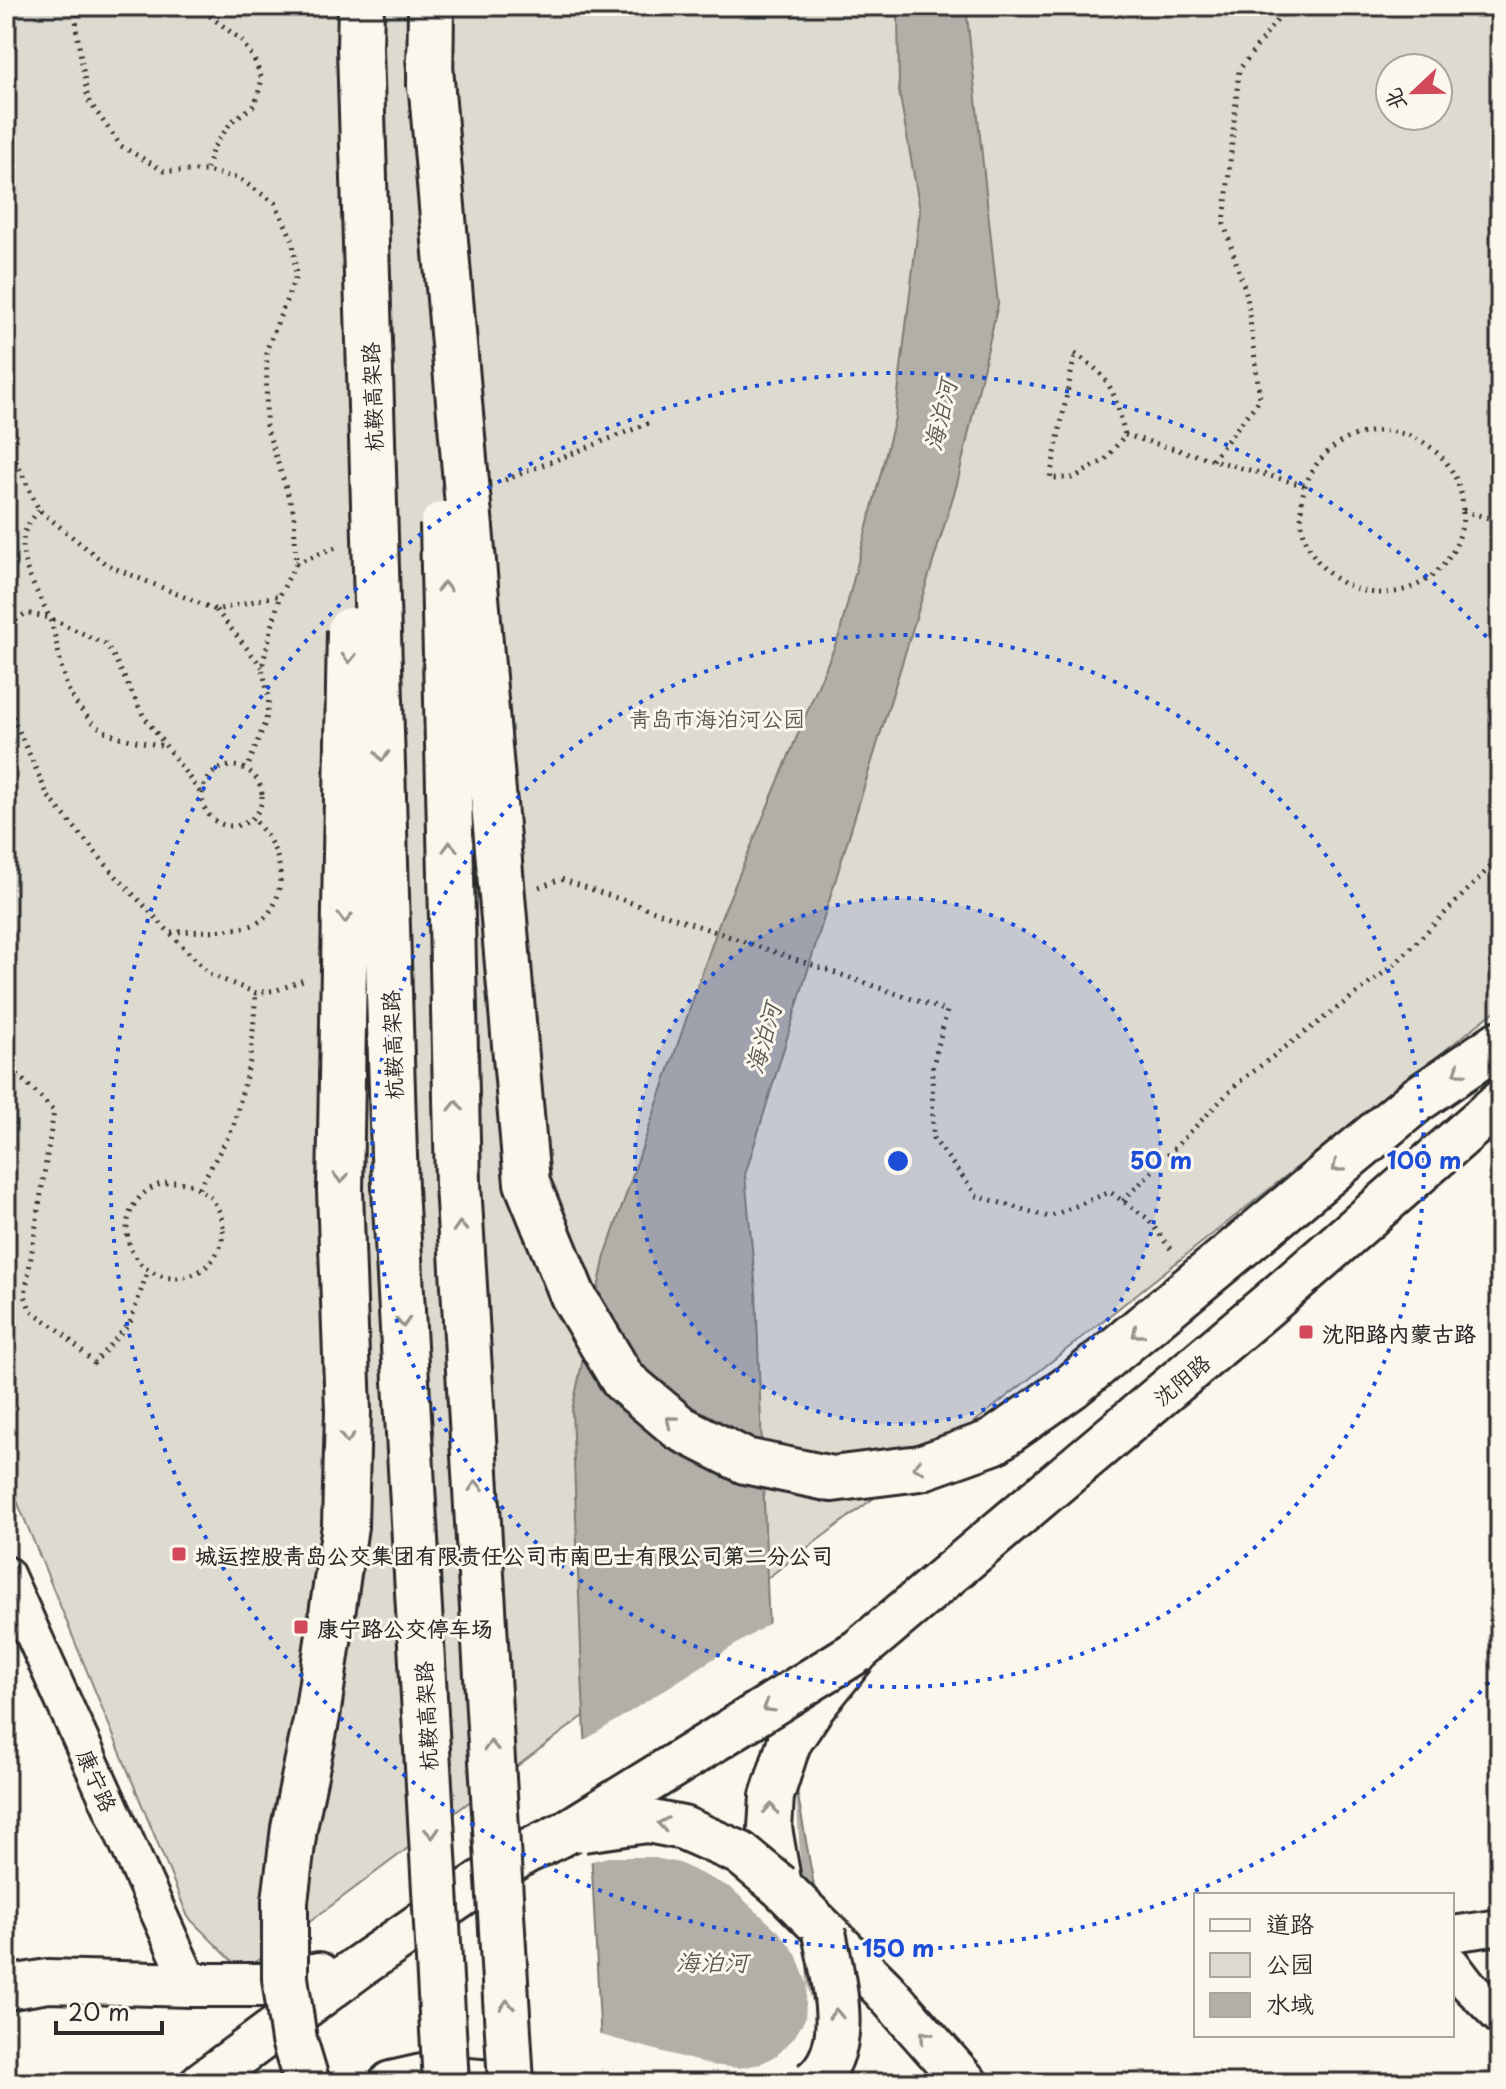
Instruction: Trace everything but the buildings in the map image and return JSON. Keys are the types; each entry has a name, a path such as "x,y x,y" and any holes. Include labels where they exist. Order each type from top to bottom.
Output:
{"highway":[{"path":"431,6 429,57 439,351 458,1184 511,2083"},
{"path":"307,2083 294,2040 285,1978 285,1901 294,1828 317,1716 345,1526 348,1411 340,1191 360,27"},
{"name":"杭鞍高架路","path":"360,27 395,1188 446,2083"},
{"path":"429,57 527,1183 573,1296 623,1380 680,1428 745,1461 832,1479 920,1468 993,1442 1072,1386 1418,1099 1500,1043"}],"main road":[{"name":"沈阳路","path":"858,1651 1277,1297 1500,1102"},
{"path":"202,2083 360,1966 522,1854 567,1832 858,1651"},
{"path":"780,1886 770,1828 772,1796 789,1743 813,1707 858,1651"},
{"path":"567,1832 647,1821 683,1828 740,1853 780,1886 884,1990 966,2083"},
{"path":"811,2083 832,2058 837,2039 836,2003 824,1932"},
{"path":"6,1988 48,1981 262,1985 360,1966"},
{"path":"391,2083 422,2076 502,2083"}],"street":[{"name":"康宁路","path":"6,1574 191,1985"},
{"path":"1454,1934 1500,1927"},
{"path":"1454,1967 1500,2017"}],"path":[{"path":"78,6 76,27 88,100 121,146 164,171 206,171 238,178 275,203 293,241 296,276 267,349 266,426 294,513 296,563 280,595 262,667 269,699 266,720 247,769"},
{"path":"197,6 241,40 254,59 262,79 255,105 232,121 213,148 206,171"},
{"path":"1212,460 1260,399 1247,296 1224,224 1239,70 1288,6"},
{"path":"1075,354 1094,366 1114,392 1125,435 1105,460 1073,478 1050,478 1075,354"},
{"path":"1374,431 1401,433 1425,443 1445,461 1458,485 1463,511 1459,537 1447,561 1427,580 1403,591 1376,593 1350,587 1328,573 1311,551 1302,526 1302,499 1306,486 1310,474 1326,453 1348,438 1374,431"},
{"path":"1125,435 1306,486"},
{"path":"16,461 39,510 107,565 216,610 262,667"},
{"path":"39,510 25,529 25,566 50,618 70,694 80,709 113,735 166,746"},
{"path":"1463,511 1500,521"},
{"path":"216,610 280,595"},
{"path":"6,672 12,658 9,629 26,613 50,618 105,644 143,715 202,795"},
{"path":"237,766 247,769 260,783 262,792 258,811 253,818 244,824 225,825 209,814 202,795 209,776 217,770 237,766"},
{"path":"170,932 247,927 263,921 270,912 278,898 279,863 269,840 253,818"},
{"path":"1123,1201 1238,1083 1394,965 1500,857"},
{"path":"703,927 947,1011 932,1069 933,1138 977,1196 1049,1217 1110,1192 1147,1218 1175,1255"},
{"path":"199,1188 233,1128 251,1057 256,993"},
{"path":"6,1063 54,1111 25,1295 30,1310 59,1330 94,1363 130,1323 148,1270"},
{"path":"167,1182 199,1188 219,1211 223,1226 222,1241 216,1256 206,1267 178,1278 163,1277 148,1270 129,1244 127,1228 139,1198 167,1182"}],"green space":[{"name":"青岛市海泊河公园","path":"6,6 1500,6 1500,1007 967,1428 243,1972 188,1917 6,1474"}],"water":[{"name":"海泊河","path":"898,6 966,6 998,304 957,484 745,1175 756,1291 769,1633 849,2083 603,2083 572,1410 605,1256 721,918 839,636 895,418 920,210 899,91"}],"pier":[{"path":"773,1621 794,1751 807,1984 796,1954 779,1932 731,1888 679,1863 650,1857 608,1857 588,1862 582,1742"},
{"path":"807,1984 834,2083 603,2083 597,2034 711,2065 739,2068 760,2064 777,2055 794,2038 805,2019"}],"place":[{"name":"沈阳路内蒙古路","path":"1306,1332"},
{"name":"城运控股青岛公交集团有限责任公司市南巴士有限公司第二分公司","path":"179,1554"},
{"name":"康宁路公交停车场","path":"301,1627"}]}
